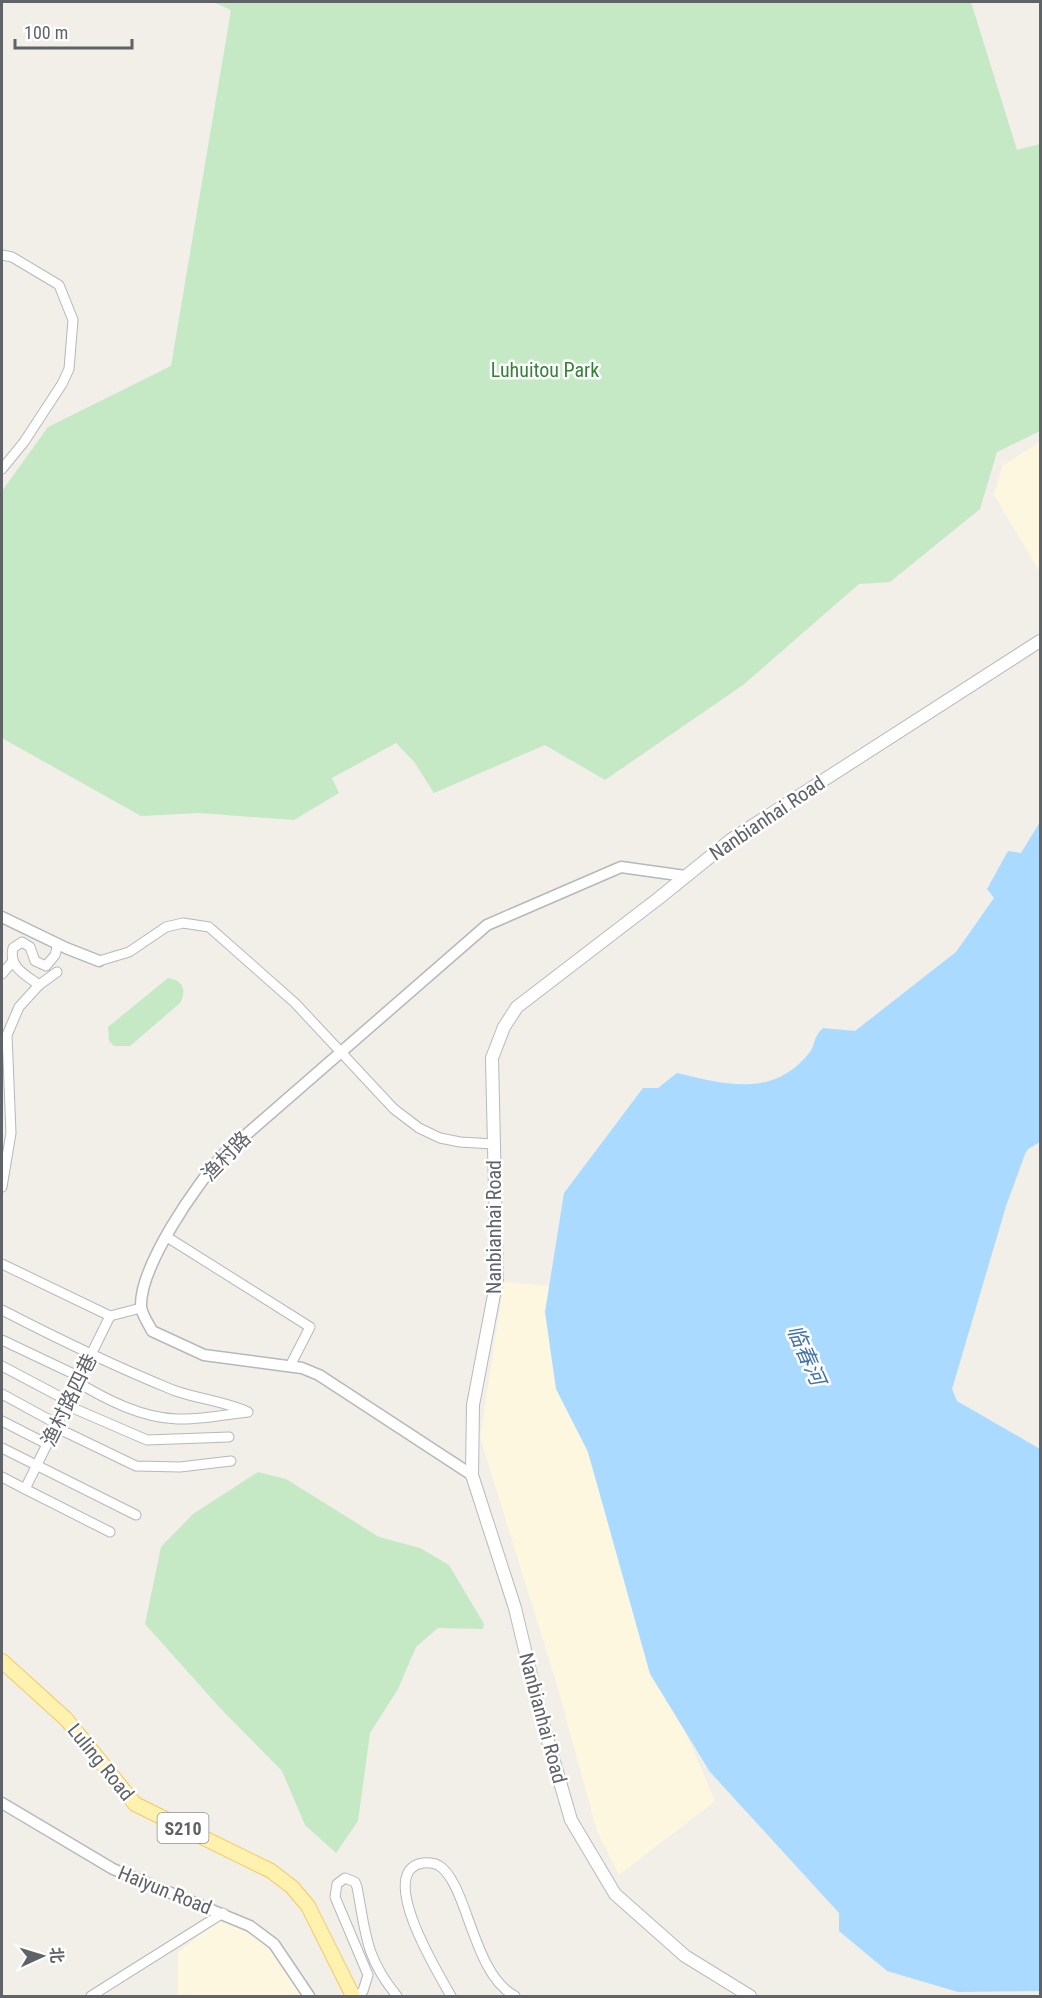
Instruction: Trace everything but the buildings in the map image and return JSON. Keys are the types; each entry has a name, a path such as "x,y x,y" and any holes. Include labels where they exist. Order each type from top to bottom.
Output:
{"main road":[{"name":"Nanbianhai Road","path":"750,1996 685,1956 615,1894 571,1820 540,1713 515,1608 472,1475 473,1405 497,1279 492,1058 504,1027 517,1007 732,839 1041,641"},
{"name":"Luling Road","path":"2,1661 66,1719 135,1804 271,1871 292,1887 308,1906 353,1996"}],"street":[{"path":"2,255 12,257 58,285 73,320 69,369 66,377 24,442 2,470"},
{"name":"渔村路","path":"141,1308 145,1279 203,1177 224,1154 341,1050 487,925 621,867 685,876"},
{"path":"2,917 58,945 99,961 129,952 166,927 183,923 209,927 294,1003 341,1050 394,1109 419,1128 440,1138 493,1144"},
{"path":"39,985 19,971 13,961 13,948 22,942 30,947 35,961 46,966 55,955 58,945"},
{"path":"2,974 13,961"},
{"path":"2,1186 8,1163 11,1133 7,1035 20,1007 39,985 57,972"},
{"path":"167,1238 310,1327 290,1366"},
{"path":"2,1264 110,1316 141,1308 152,1331 204,1355 290,1366 320,1375 472,1475"},
{"path":"2,1310 91,1355 176,1391 228,1403 248,1412 176,1419 107,1400 79,1380 2,1340"},
{"name":"渔村路四巷","path":"25,1489 110,1316"},
{"path":"2,1366 67,1403 147,1440 229,1437"},
{"path":"2,1394 136,1466 180,1467 231,1461"},
{"path":"2,1421 47,1444"},
{"path":"2,1448 136,1515"},
{"path":"2,1478 110,1532"},
{"name":"Haiyun Road","path":"2,1803 113,1869 250,1926 274,1944 309,1996"},
{"path":"451,1996 417,1931 403,1884 408,1870 419,1864 435,1863 449,1872 485,1962 506,1992 514,1996"},
{"path":"358,1996 363,1992 368,1975 335,1897 336,1884 345,1878 355,1882 365,1941 383,1979 397,1996"},
{"path":"91,1996 223,1913"}],"shaded area":[{"path":"1040,442 1040,572 994,495 1002,466"},
{"path":"504,1282 553,1286 560,1367 652,1655 715,1801 619,1875 597,1831 557,1685 480,1437"},
{"path":"222,1918 249,1928 274,1945 307,1996 178,1996 178,1952"}],"green space":[{"name":"Luhuitou Park","path":"213,2 971,2 1017,150 1040,144 1040,431 997,452 980,509 890,582 859,584 743,685 605,780 545,745 434,793 415,763 396,743 332,778 339,793 294,820 198,813 141,816 2,738 2,491 48,427 171,366 231,10"},
{"path":"168,978 177,981 182,986 183,994 180,1003 130,1046 114,1046 109,1041 108,1027"},
{"path":"258,1472 286,1479 379,1537 420,1548 449,1565 484,1624 483,1629 438,1628 416,1647 398,1689 370,1733 358,1821 336,1853 305,1825 282,1771 221,1709 145,1624 161,1547 193,1514"}],"water":[{"name":"临春河","path":"1040,822 1040,1142 1028,1149 1025,1154 1006,1206 952,1389 957,1401 1040,1449 1040,1991 958,1992 887,1971 839,1931 839,1913 710,1772 650,1674 588,1452 556,1389 545,1312 564,1193 643,1088 658,1088 677,1073 732,1084 765,1082 796,1067 810,1052 817,1035 823,1028 855,1031 956,952 994,898 987,889 1008,851 1021,853"}]}
